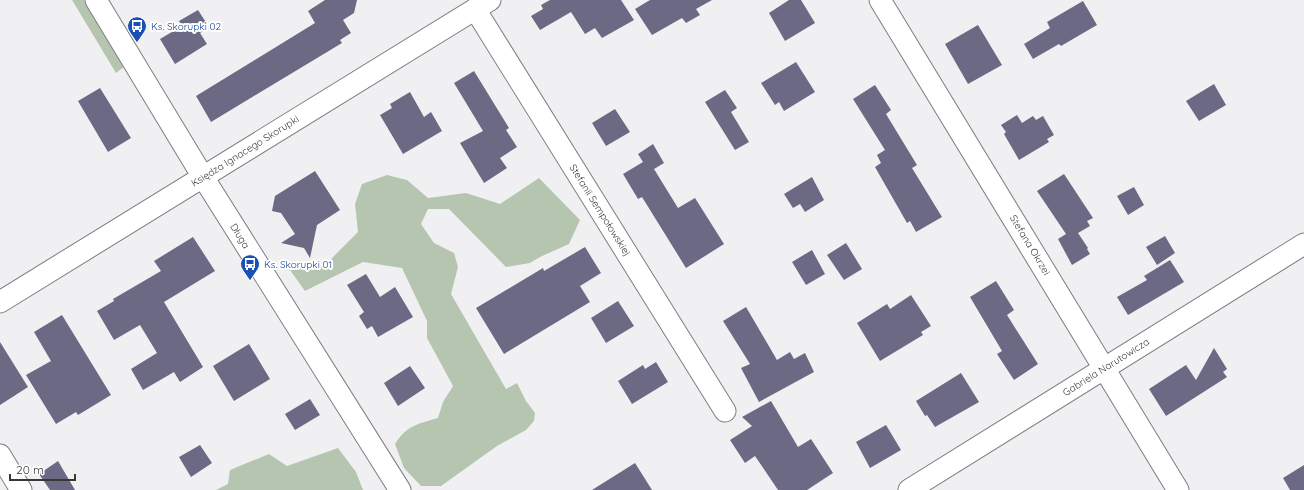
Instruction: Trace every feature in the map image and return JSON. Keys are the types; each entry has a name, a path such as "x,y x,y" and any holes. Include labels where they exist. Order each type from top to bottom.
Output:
{"street":[{"name":"Długa","path":"96,0 203,177 400,490"},
{"name":"Stefana Okrzei","path":"880,0 960,128 1178,490"},
{"name":"Księdza Ignacego Skorupki","path":"0,302 483,5"},
{"name":"Stefanii Sempołowskiej","path":"483,5 725,411"},
{"name":"Gabriela Narutowicza","path":"909,490 1304,244"},
{"path":"0,455 21,490"}],"green space":[{"path":"72,0 84,0 124,67 116,73"},
{"path":"387,175 407,180 428,198 466,193 500,204 539,178 580,220 569,244 530,263 506,267 449,209 428,209 421,224 434,243 454,253 458,267 451,294 506,389 517,383 526,401 535,413 534,421 526,430 497,446 441,486 421,486 404,468 395,444 409,429 438,418 443,402 453,386 427,338 427,321 402,268 363,262 305,291 290,270 326,264 358,232 355,204 362,184"},
{"path":"338,448 356,472 363,490 216,490 228,484 230,470 269,454 287,466"}],"building":[{"path":"325,0 357,0 354,13 343,20 351,33 340,40 342,43 211,122 196,96 315,23 308,11"},
{"path":"550,0 621,0 634,20 602,38 595,28 585,34 571,12 540,30 531,16 543,9 541,5"},
{"path":"650,0 712,0 696,9 700,15 686,23 682,18 652,35 635,9"},
{"path":"789,0 801,0 815,23 785,41 769,13"},
{"path":"1083,1 1097,25 1061,46 1059,44 1033,59 1024,44 1050,28 1047,22"},
{"path":"198,10 209,27 200,33 207,44 175,64 160,39 182,26 179,21"},
{"path":"978,25 1002,65 968,84 945,44"},
{"path":"796,62 815,92 784,111 779,102 775,105 761,83"},
{"path":"474,71 509,128 506,130 517,147 500,158 507,168 484,183 460,143 483,131 454,83"},
{"path":"1214,84 1226,105 1199,121 1186,101"},
{"path":"875,85 891,110 886,114 917,165 912,168 942,217 916,232 910,221 907,223 875,167 881,163 877,155 885,150 853,99"},
{"path":"100,88 131,138 108,152 78,101"},
{"path":"725,90 737,108 731,112 749,142 735,150 705,102"},
{"path":"410,92 424,117 431,112 442,131 403,154 380,115 392,108 390,104"},
{"path":"615,109 630,132 606,146 592,123"},
{"path":"1017,115 1022,123 1033,116 1036,120 1043,116 1054,135 1047,139 1049,142 1019,160 1004,134 1006,132 1001,125"},
{"path":"653,144 664,163 654,169 678,208 695,198 724,244 686,268 642,197 638,199 623,174 643,162 638,154"},
{"path":"315,171 340,210 317,225 310,258 304,248 281,243 295,234 281,213 272,211 275,196"},
{"path":"1064,174 1093,218 1087,221 1090,226 1078,233 1088,248 1087,249 1090,254 1072,265 1058,239 1066,234 1037,191"},
{"path":"812,177 824,200 805,212 800,204 793,208 784,194"},
{"path":"1134,187 1144,205 1128,215 1117,196"},
{"path":"1165,236 1175,253 1157,265 1146,247"},
{"path":"193,237 215,271 164,302 203,367 180,382 174,372 143,390 131,369 157,353 140,325 114,340 97,311 114,301 113,299 161,271 154,261"},
{"path":"846,243 862,269 844,280 827,255"},
{"path":"585,247 601,273 580,286 590,302 504,354 476,308 543,268 544,271"},
{"path":"812,250 825,274 806,285 792,262"},
{"path":"1170,260 1184,282 1128,315 1117,297 1147,280 1144,276"},
{"path":"366,274 380,297 395,287 413,317 378,337 372,326 367,329 359,316 364,312 347,285"},
{"path":"996,281 1014,310 1007,315 1038,364 1014,380 997,354 1002,351 970,297"},
{"path":"911,295 931,326 921,332 923,335 880,361 857,323 887,304 890,309"},
{"path":"618,301 634,326 606,343 591,318"},
{"path":"746,307 777,360 790,352 794,359 805,353 814,372 759,402 741,368 750,364 723,321"},
{"path":"62,315 111,395 78,415 76,412 56,424 26,375 51,361 34,332"},
{"path":"0,342 28,387 0,405"},
{"path":"249,344 270,379 234,401 213,366"},
{"path":"1214,348 1227,369 1223,372 1227,377 1166,416 1149,389 1186,365 1196,380"},
{"path":"656,362 668,382 632,404 618,381 643,365 645,369"},
{"path":"410,366 425,388 398,406 384,383"},
{"path":"961,373 979,402 935,427 927,415 925,416 916,401"},
{"path":"310,399 320,415 295,430 285,414"},
{"path":"771,401 798,447 811,439 833,473 807,490 778,490 755,456 745,463 730,440 752,426 742,417"},
{"path":"886,425 901,450 870,468 856,442"},
{"path":"200,445 212,463 191,477 179,457"},
{"path":"58,461 75,490 50,490 39,474"},
{"path":"635,463 652,490 592,490"},
{"path":"1304,465 1304,490 1290,490 1283,478"}],"place":[{"name":"Ks. Skorupki 02","path":"137,43"},
{"name":"Ks. Skorupki 01","path":"250,281"}]}
